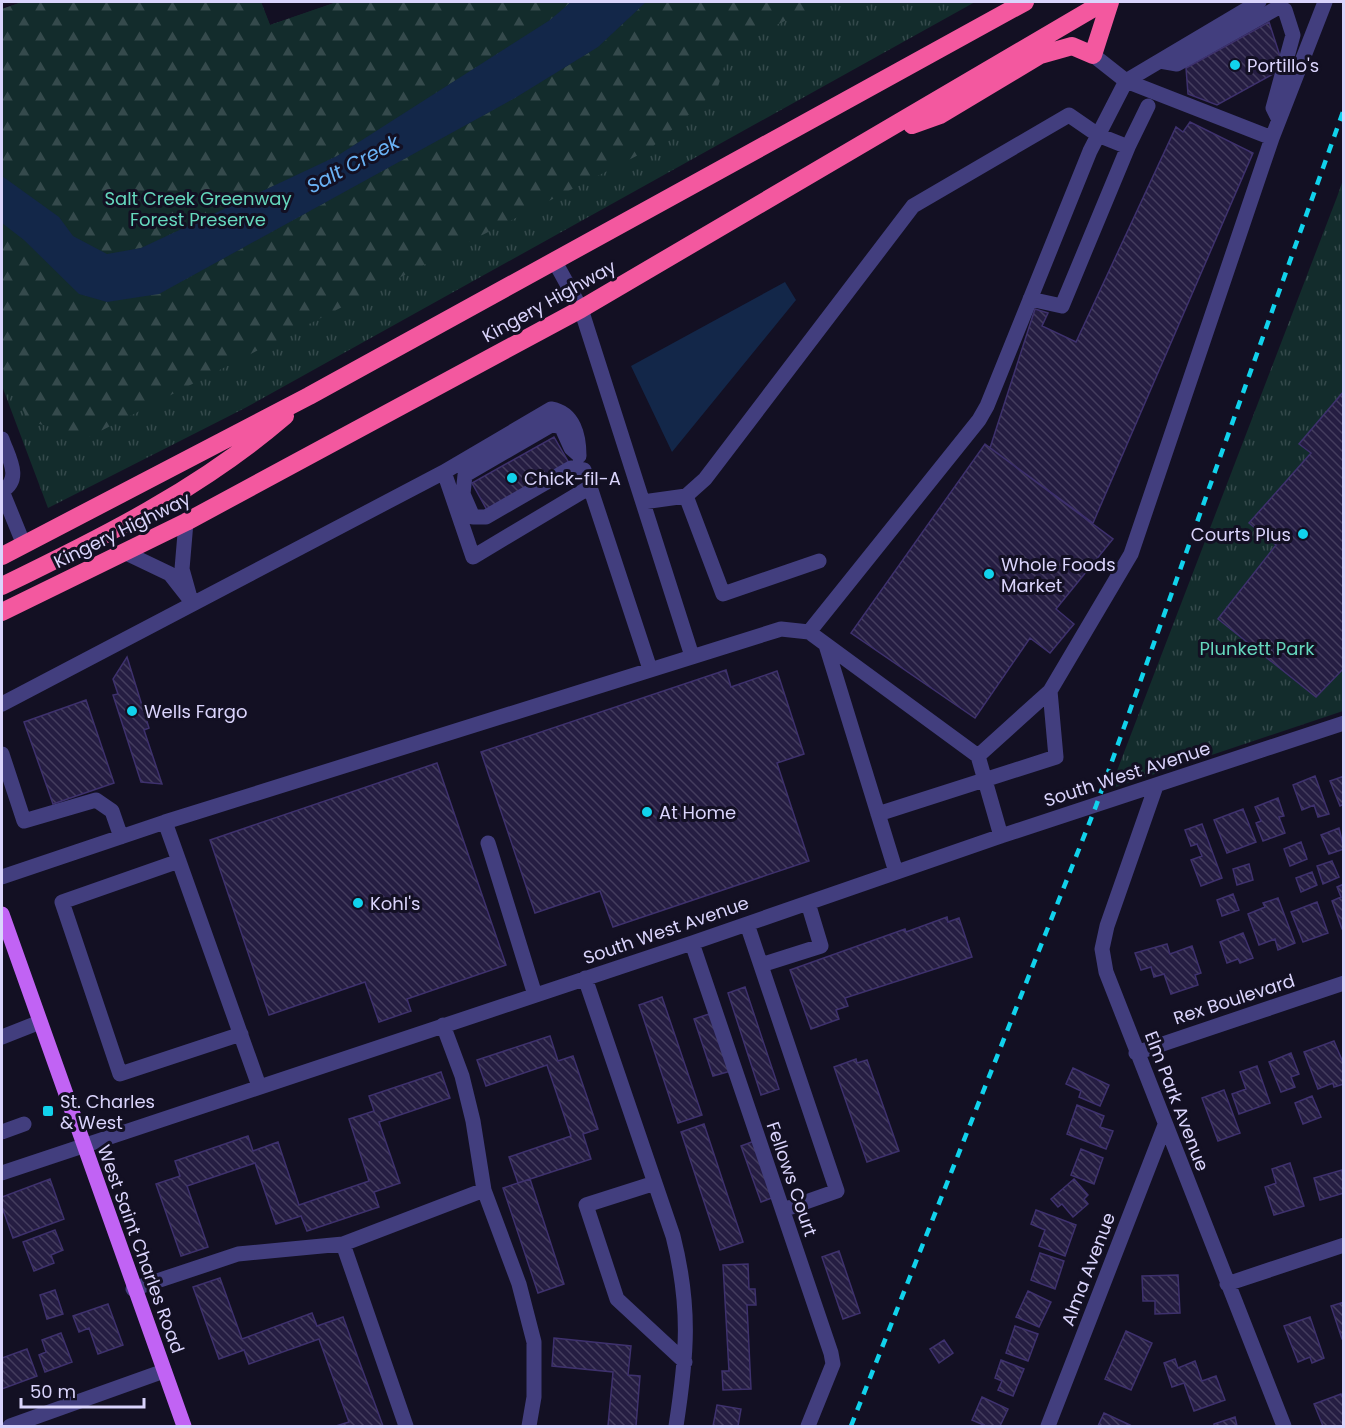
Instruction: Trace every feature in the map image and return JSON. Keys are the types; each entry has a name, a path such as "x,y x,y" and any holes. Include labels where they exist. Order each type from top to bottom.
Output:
{"highway":[{"name":"Kingery Highway","path":"10,551 309,396 1025,2"},
{"name":"Kingery Highway","path":"2,612 186,522 581,309 1104,2"},
{"path":"874,138 940,115 1040,55 1072,46 1093,55 1110,2"},
{"path":"2,586 159,506 262,436 309,396"}],"main road":[{"name":"West Saint Charles Road","path":"2,914 184,1426"}],"street":[{"path":"809,632 979,420 987,406 1098,135 1126,81 1259,2"},
{"path":"978,756 1050,691 1131,554 1272,138 1325,2"},
{"path":"1160,61 1177,64 1279,7 1285,10 1293,35 1273,108 1279,120"},
{"path":"1093,55 1126,81 1272,138"},
{"path":"1030,299 1062,306 1128,147 1148,106"},
{"path":"643,502 686,496 705,479 913,207 1069,115 1098,135 1128,147"},
{"path":"555,262 581,309 692,656"},
{"path":"2,704 192,602 444,472 551,409 561,411 570,419 580,442 581,462"},
{"path":"581,462 486,517 473,517 463,494 465,475 554,424 562,428 571,448 581,462 650,669"},
{"path":"2,439 14,474 11,484 2,491 10,551"},
{"path":"444,472 473,557 590,487"},
{"path":"686,496 723,594 819,561"},
{"path":"186,522 182,569 192,602"},
{"path":"124,552 170,574 192,602"},
{"path":"2,877 165,822 781,628 809,632 978,756 1001,836"},
{"path":"826,645 896,872"},
{"path":"878,814 1056,757 1050,691"},
{"name":"South West Avenue","path":"2,1173 83,1144 692,943 1001,836 1344,723"},
{"path":"2,754 24,821 96,800 112,811 121,837"},
{"name":"Elm Park Avenue","path":"1156,786 1107,926 1102,949 1106,972 1284,1426"},
{"path":"165,822 259,1086"},
{"path":"488,843 535,994"},
{"path":"179,861 62,902 120,1074 241,1034"},
{"path":"761,965 821,946 808,903"},
{"path":"747,924 837,1191 783,1210"},
{"name":"Fellows Court","path":"692,943 833,1364 808,1426"},
{"path":"585,978 655,1183 682,1272 687,1316 685,1362 676,1426"},
{"name":"Rex Boulevard","path":"1137,1053 1344,983"},
{"path":"2,1036 40,1022"},
{"path":"443,1025 467,1098 484,1190 519,1284 534,1342 534,1397 529,1426"},
{"path":"2,1132 24,1124"},
{"name":"Alma Avenue","path":"1048,1426 1165,1125"},
{"path":"655,1183 586,1205 617,1299 685,1362"},
{"path":"134,1289 238,1254 343,1244 484,1190"},
{"path":"343,1244 406,1426"},
{"path":"1227,1284 1344,1245"},
{"path":"10,1426 164,1371"}],"green space":[{"name":"Salt Creek Greenway Forest Preserve","path":"22,2 261,2 270,25 337,2 975,2 245,408 48,508 2,386 2,9"},
{"path":"22,2 261,2 270,25 337,2 571,2 550,20 337,156 141,248 108,254 73,236 59,217 2,176 2,9"},
{"path":"646,2 825,2 730,47 717,90 650,149 89,437 28,421 2,365 2,223 24,240 159,294 515,98 598,47"},
{"name":"Plunkett Park","path":"1343,180 1343,711 1110,789 1337,197"}],"water":[{"name":"Salt Creek","path":"571,2 646,2 598,47 515,98 159,294 107,302 79,294 24,240 2,223 2,176 59,217 73,236 107,254 141,248 337,156 550,20"},
{"path":"785,282 796,300 672,452 631,366"}],"building":[{"name":"Portillo's","path":"1269,22 1282,62 1272,67 1275,73 1217,105 1188,94 1186,68"},
{"path":"1190,122 1253,153 1093,523 990,448 1035,309 1048,313 1042,326 1076,342 1176,127 1183,132"},
{"name":"Courts Plus","path":"1344,391 1344,668 1316,697 1218,619 1276,545 1249,523 1311,453 1299,444"},
{"name":"Chick-fil-A","path":"554,437 569,463 487,510 472,483"},
{"name":"Whole Foods Market","path":"985,444 1113,539 1056,609 1074,624 1050,653 1030,638 975,718 851,633"},
{"name":"Wells Fargo","path":"127,657 149,728 144,730 162,784 141,782 113,695 118,694 113,679"},
{"name":"At Home","path":"726,670 731,687 777,671 804,754 777,763 809,861 613,927 600,891 535,913 481,752"},
{"path":"86,700 114,783 53,804 24,722"},
{"name":"Kohl's","path":"437,763 506,965 407,999 411,1011 379,1022 365,982 269,1015 210,840"},
{"path":"1315,776 1329,814 1318,817 1314,805 1302,810 1293,785"},
{"path":"1344,776 1344,804 1340,806 1330,781"},
{"path":"1278,798 1284,816 1279,817 1285,833 1263,841 1256,823 1261,821 1255,807"},
{"path":"1243,809 1256,842 1227,853 1214,820"},
{"path":"1202,824 1222,878 1201,886 1191,860 1202,856 1197,844 1191,846 1185,830"},
{"path":"1339,828 1344,849 1329,854 1321,835"},
{"path":"1301,842 1307,859 1290,866 1284,849"},
{"path":"1332,861 1339,877 1323,884 1317,866"},
{"path":"1249,864 1253,880 1237,885 1233,869"},
{"path":"1312,872 1317,885 1301,892 1296,878"},
{"path":"1344,884 1344,929 1342,929 1332,901 1341,897 1337,887"},
{"path":"1233,894 1239,910 1222,916 1217,900"},
{"path":"1278,898 1295,943 1278,950 1275,939 1259,945 1248,914 1265,907 1263,903"},
{"path":"1317,902 1328,933 1303,942 1291,912"},
{"path":"947,917 948,922 959,918 972,957 845,998 848,1006 836,1010 839,1019 811,1029 790,970 905,929 906,932"},
{"path":"1243,933 1253,958 1240,963 1238,959 1227,963 1220,942"},
{"path":"1167,944 1170,954 1192,946 1201,973 1195,975 1198,985 1171,994 1164,974 1154,977 1151,967 1141,970 1135,953"},
{"path":"745,987 779,1089 761,1095 728,993"},
{"path":"662,997 702,1115 678,1123 639,1005"},
{"path":"712,1013 731,1071 713,1076 694,1019"},
{"path":"550,1036 558,1061 573,1056 598,1129 583,1134 591,1159 518,1183 509,1157 571,1136 547,1065 486,1086 477,1060"},
{"path":"1334,1041 1344,1065 1344,1084 1334,1087 1333,1083 1318,1089 1304,1052"},
{"path":"1291,1053 1299,1074 1291,1077 1295,1087 1281,1092 1269,1062"},
{"path":"856,1059 857,1063 867,1060 899,1151 867,1162 834,1067"},
{"path":"1257,1066 1270,1103 1239,1114 1232,1094 1246,1089 1240,1072"},
{"path":"1073,1068 1109,1085 1100,1106 1079,1097 1081,1091 1066,1084"},
{"path":"441,1072 450,1098 379,1122 400,1183 374,1192 379,1207 307,1231 301,1216 276,1224 255,1163 187,1186 208,1247 181,1256 156,1184 180,1176 175,1161 248,1136 253,1151 278,1142 299,1205 369,1181 349,1119 374,1111 369,1096"},
{"path":"1224,1090 1240,1133 1218,1141 1202,1098"},
{"path":"1312,1096 1321,1117 1303,1124 1295,1103"},
{"path":"1077,1105 1104,1116 1100,1127 1113,1131 1106,1149 1067,1134"},
{"path":"704,1124 743,1242 720,1250 681,1132"},
{"path":"757,1140 777,1196 761,1202 741,1146"},
{"path":"1081,1149 1103,1158 1094,1184 1071,1175"},
{"path":"1290,1163 1304,1206 1274,1215 1265,1187 1276,1183 1272,1169"},
{"path":"1342,1170 1344,1193 1320,1200 1314,1178"},
{"path":"50,1179 64,1219 13,1238 2,1207 2,1197"},
{"path":"530,1179 564,1284 538,1293 503,1188"},
{"path":"1074,1179 1088,1195 1084,1199 1088,1204 1073,1217 1062,1204 1058,1207 1051,1199"},
{"path":"1036,1210 1076,1225 1065,1256 1039,1246 1045,1230 1031,1224"},
{"path":"55,1230 63,1250 51,1255 54,1263 34,1271 23,1242"},
{"path":"839,1251 860,1313 843,1319 822,1257"},
{"path":"1040,1253 1064,1261 1055,1289 1031,1280"},
{"path":"748,1264 749,1289 755,1289 756,1305 747,1305 751,1389 723,1390 722,1371 729,1371 723,1265"},
{"path":"1178,1275 1180,1313 1155,1314 1155,1301 1143,1301 1142,1276"},
{"path":"220,1278 242,1339 312,1313 317,1326 343,1317 383,1426 336,1426 349,1422 319,1339 249,1364 244,1350 219,1359 193,1287"},
{"path":"55,1290 63,1314 47,1319 40,1295"},
{"path":"1028,1291 1051,1302 1039,1327 1016,1317"},
{"path":"1344,1302 1344,1339 1342,1339 1331,1306"},
{"path":"108,1304 123,1345 98,1354 89,1328 79,1332 73,1316"},
{"path":"1310,1317 1324,1358 1312,1363 1310,1357 1298,1362 1284,1326"},
{"path":"1015,1326 1038,1334 1028,1361 1006,1353"},
{"path":"1126,1331 1152,1343 1131,1390 1105,1379"},
{"path":"61,1333 72,1362 45,1372 39,1355 46,1352 42,1340"},
{"path":"554,1338 631,1346 628,1375 640,1376 636,1426 608,1426 613,1372 552,1366"},
{"path":"944,1340 953,1353 939,1363 930,1349"},
{"path":"27,1349 37,1376 2,1389 2,1358"},
{"path":"1175,1359 1178,1368 1195,1361 1202,1381 1216,1376 1225,1400 1194,1411 1184,1383 1172,1387 1164,1363"},
{"path":"1001,1360 1024,1369 1013,1396 998,1390 1002,1381 995,1378"},
{"path":"1341,1394 1344,1401 1344,1426 1323,1426 1314,1404"},
{"path":"982,1397 1008,1409 1000,1426 986,1426 972,1420"},
{"path":"717,1405 741,1409 738,1426 713,1426"},
{"path":"1104,1413 1130,1425 1098,1426"},
{"path":"1235,1417 1237,1426 1214,1426 1214,1424"}],"railway":[{"path":"851,1426 1096,806 1344,109"}],"place":[{"name":"Portillo's","path":"1235,65"},
{"name":"Chick-fil-A","path":"512,478"},
{"name":"Courts Plus","path":"1303,534"},
{"name":"Whole Foods Market","path":"989,574"},
{"name":"Wells Fargo","path":"132,711"},
{"name":"At Home","path":"647,812"},
{"name":"Kohl's","path":"358,903"},
{"name":"St. Charles & West","path":"48,1111"}]}
